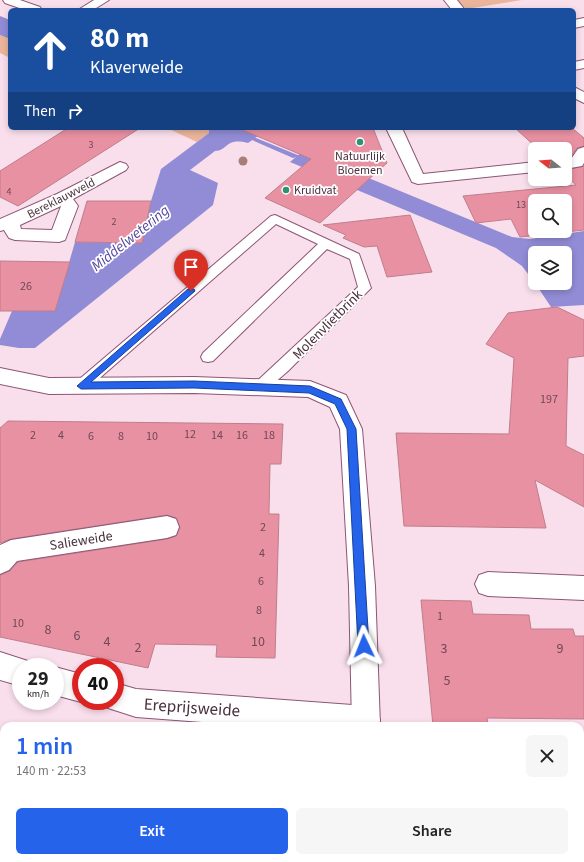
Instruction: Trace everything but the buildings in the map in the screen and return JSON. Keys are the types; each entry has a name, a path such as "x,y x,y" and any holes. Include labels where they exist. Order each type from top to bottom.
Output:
{"street":[{"path":"9,0 31,8"},
{"path":"88,8 103,0"},
{"path":"450,0 457,8"},
{"path":"395,130 418,179 528,168"},
{"path":"572,163 576,163 584,152"},
{"name":"Bereklauwveld","path":"5,224 63,198 120,167"},
{"path":"5,224 15,234 59,236 70,206 63,198"},
{"path":"0,376 49,386 194,385 310,389 338,401 351,429 362,586 366,722"},
{"name":"Salieweide","path":"0,562 11,551 167,527"},
{"path":"488,584 584,588"},
{"path":"0,666 12,669"},
{"name":"Ereprijsweide","path":"124,700 136,703 354,722"}],"lane":[{"name":"Molenvlietbrink","path":"81,386 275,219 355,257 365,288 283,368 260,387"},
{"path":"208,357 326,243"}],"shaded area":[{"path":"457,0 522,0 472,8 465,8"},
{"path":"0,16 8,19 8,38 0,35"},
{"path":"0,35 8,38 8,57 0,53"},
{"path":"171,130 209,130 209,133 197,142"},
{"path":"209,130 243,130 258,136 248,143 235,142 228,144 215,151 190,170 218,183 213,205 35,348 19,348 0,345 0,339 12,311 55,311 75,242 142,243 151,201 161,169 209,133"},
{"path":"303,151 512,237 530,239 572,238 572,233 584,231 584,305 551,307 540,290 572,290 572,246 528,246 528,274 522,266 496,248 290,162"}],"waterway":[{"path":"254,139 296,156"}],"place":[{"name":"Natuurlijk Bloemen","path":"360,142"},
{"name":"Kruidvat","path":"286,190"}],"route":[{"path":"191,291 81,386 194,385 310,389 338,401 351,429 362,586 364,646"}],"water label":[{"name":"Middelwetering","path":"130,238"}]}
